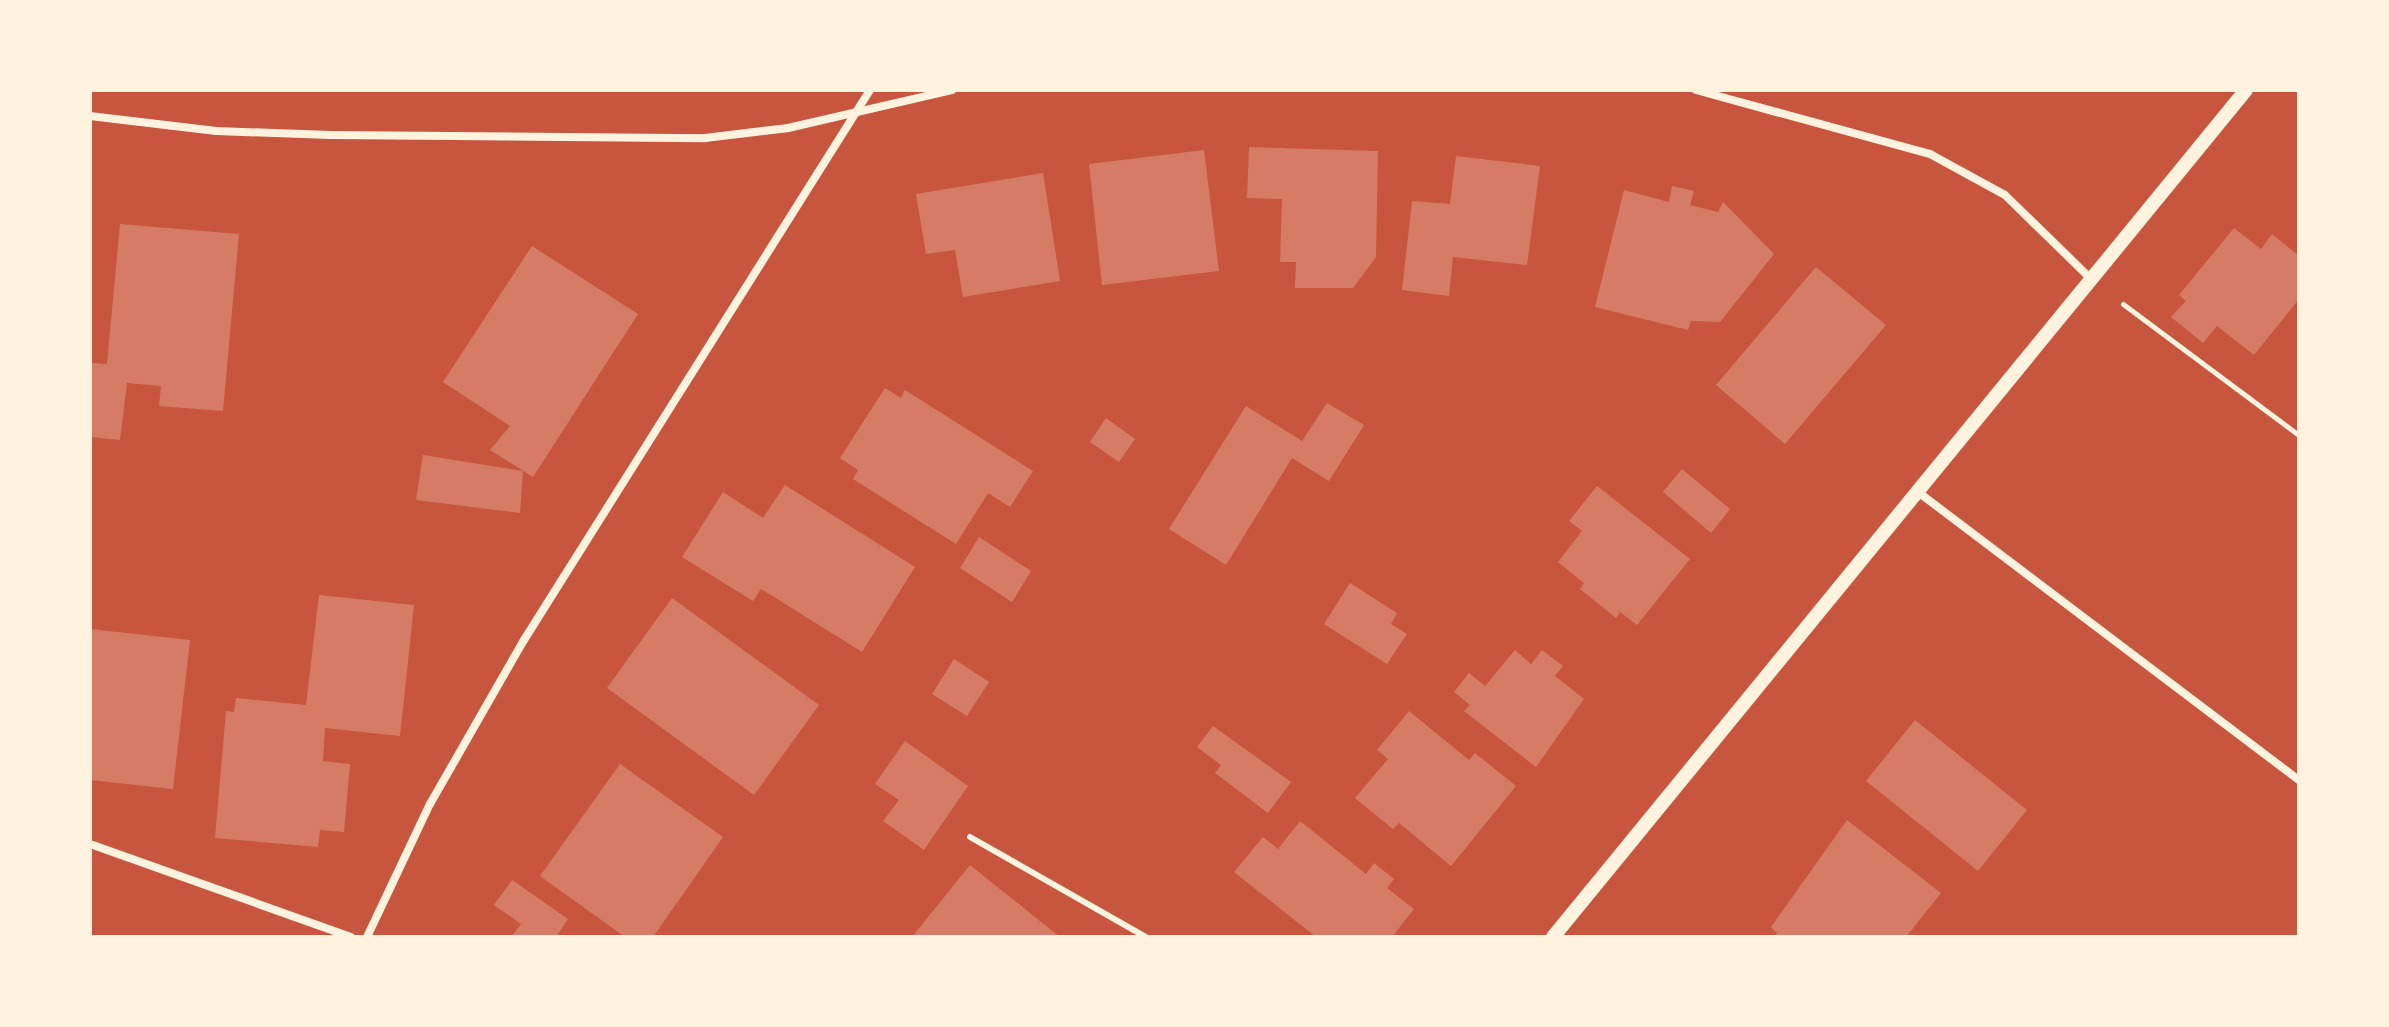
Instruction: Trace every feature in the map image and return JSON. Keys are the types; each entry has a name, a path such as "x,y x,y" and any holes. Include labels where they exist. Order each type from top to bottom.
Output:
{"street":[{"path":"367,937 430,804 524,640 870,90"},
{"path":"90,116 216,131 705,138 788,128 952,90"},
{"path":"1696,90 1930,154 2005,195 2090,278"},
{"path":"1553,937 2246,90"},
{"path":"1918,492 2299,780"},
{"path":"90,844 351,937"}],"lane":[{"path":"970,837 1146,937"}],"path":[{"path":"2137,316 2299,435"}],"building":[{"path":"1249,147 1378,151 1376,257 1353,288 1295,288 1296,262 1280,262 1282,199 1247,198"},
{"path":"1204,150 1219,271 1102,285 1089,164"},
{"path":"1456,156 1540,166 1527,265 1453,257 1449,296 1402,290 1412,201 1450,204"},
{"path":"1043,173 1060,281 963,297 955,250 926,254 916,194"},
{"path":"1672,186 1694,191 1690,205 1718,212 1723,202 1774,254 1720,322 1691,321 1688,330 1595,307 1624,190 1669,202"},
{"path":"120,224 239,234 223,411 159,406 161,386 127,383 120,440 90,437 90,363 107,364"},
{"path":"2234,228 2261,249 2272,234 2299,256 2299,299 2254,355 2217,326 2203,343 2171,317 2186,301 2179,295"},
{"path":"532,246 638,314 533,477 490,450 510,426 443,382"},
{"path":"1816,267 1886,325 1785,444 1716,385"},
{"path":"885,388 901,398 905,390 1033,471 1010,507 988,493 956,544 853,479 858,470 840,458"},
{"path":"1327,403 1364,425 1329,481 1292,458 1226,565 1169,529 1246,406 1302,441"},
{"path":"1106,418 1135,439 1119,462 1090,442"},
{"path":"423,455 523,471 520,513 416,500"},
{"path":"1682,469 1730,509 1711,533 1663,492"},
{"path":"785,485 915,567 862,652 761,589 753,601 682,557 723,492 763,518"},
{"path":"1597,486 1690,559 1637,625 1620,612 1616,618 1580,589 1584,583 1558,562 1582,531 1569,521"},
{"path":"979,537 1031,571 1012,602 960,568"},
{"path":"1350,583 1397,613 1391,624 1407,634 1387,664 1324,624"},
{"path":"319,595 414,605 400,736 325,728 323,761 350,764 344,832 320,830 318,847 215,838 226,711 234,712 236,698 306,705"},
{"path":"672,598 819,705 754,795 607,688"},
{"path":"90,629 190,640 173,789 90,780"},
{"path":"1515,650 1531,664 1542,650 1563,666 1555,676 1584,699 1536,767 1464,711 1470,705 1454,692 1469,673 1485,686"},
{"path":"954,659 989,682 967,716 932,694"},
{"path":"1409,711 1469,760 1475,753 1516,786 1451,866 1399,823 1393,829 1355,798 1388,759 1377,750"},
{"path":"1915,720 2027,810 1978,871 1866,781"},
{"path":"1213,726 1291,782 1268,813 1215,773 1221,765 1197,747"},
{"path":"905,741 968,786 924,850 883,821 899,800 875,784"},
{"path":"620,764 723,837 653,937 625,937 540,876"},
{"path":"1847,820 1941,893 1906,937 1774,937 1777,933 1771,927"},
{"path":"1300,821 1366,874 1374,863 1394,879 1387,888 1414,909 1392,937 1316,937 1234,872 1263,837 1278,849"},
{"path":"970,865 1060,937 912,937"},
{"path":"512,880 568,919 556,937 511,937 521,924 494,905"}]}
